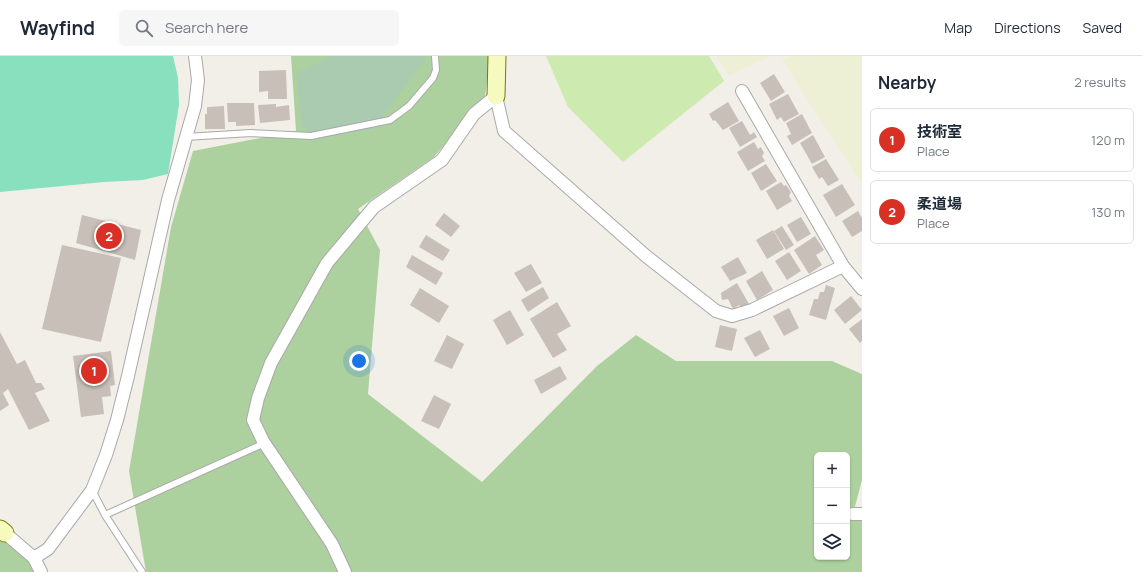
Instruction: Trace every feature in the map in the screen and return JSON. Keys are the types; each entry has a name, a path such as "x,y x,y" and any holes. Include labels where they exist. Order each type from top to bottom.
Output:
{"street":[{"path":"34,558 48,548 92,490 106,455 117,420 128,376 168,200 195,106 198,80 195,56"},
{"path":"497,56 496,96 504,131 646,256 716,311 732,316 752,310 843,266"},
{"path":"742,91 843,266 862,289"},
{"path":"345,572 332,544 265,443 253,420 258,398 271,363 327,263 374,207 442,160 474,114 496,96"},
{"path":"2,531 34,558 41,572"}],"lane":[{"path":"185,137 251,133 311,136 390,120 409,106 433,78 436,70 435,56"},
{"path":"105,515 265,443"},
{"path":"92,490 105,515 142,572"}],"green space":[{"path":"0,56 173,56 178,78 179,105 168,174 143,180 104,182 0,192"},
{"path":"291,56 490,56 485,97 434,157 358,209 380,250 368,394 482,482 597,366 636,335 676,361 832,361 862,374 862,480 853,514 862,514 862,572 146,572 129,471 171,227 193,151 296,131"},
{"path":"331,56 428,56 373,129 314,139 302,125 296,73"},
{"path":"546,56 709,56 724,81 623,162 568,107"},
{"path":"716,56 770,56 729,76"},
{"path":"789,56 862,56 862,185 782,60"},
{"path":"0,538 28,553 40,572 0,572"}],"building":[{"path":"286,70 287,99 268,99 268,91 259,92 259,71"},
{"path":"774,74 785,92 771,101 760,83"},
{"path":"788,94 799,114 784,122 781,117 777,120 769,104"},
{"path":"728,102 739,121 723,130 715,120 713,121 709,114"},
{"path":"227,103 254,103 255,125 236,126 236,122 228,122"},
{"path":"276,104 276,107 289,105 290,120 260,123 258,105"},
{"path":"224,106 225,129 205,129 205,114 207,114 207,107"},
{"path":"802,114 812,133 792,145 787,136 791,134 786,123"},
{"path":"742,121 750,135 754,132 757,137 740,147 729,128"},
{"path":"813,135 825,157 812,164 800,143"},
{"path":"754,142 758,149 761,147 764,153 762,156 765,161 748,171 737,152"},
{"path":"826,159 839,180 828,186 822,177 819,179 812,167"},
{"path":"766,164 777,181 761,191 751,173"},
{"path":"781,182 784,186 786,185 791,192 789,196 792,201 777,210 766,191"},
{"path":"842,184 855,205 836,217 823,195"},
{"path":"858,211 862,218 862,231 852,237 842,221"},
{"path":"444,213 460,226 451,237 435,225"},
{"path":"82,215 141,230 135,260 76,243"},
{"path":"801,217 811,234 797,242 787,225"},
{"path":"782,226 794,245 786,250 774,231"},
{"path":"773,230 784,249 767,259 756,240"},
{"path":"426,235 450,250 443,261 419,247"},
{"path":"815,236 824,250 816,255 822,265 809,274 794,250"},
{"path":"62,245 121,258 101,342 42,329"},
{"path":"789,252 801,271 787,280 775,261"},
{"path":"412,255 443,273 436,285 406,267"},
{"path":"738,257 747,273 730,281 721,267"},
{"path":"531,264 542,283 526,292 514,273"},
{"path":"762,271 773,290 757,300 746,281"},
{"path":"737,283 749,304 742,308 739,305 733,309 728,299 722,300 721,293"},
{"path":"826,285 835,288 826,320 809,315 814,299 818,299 820,292 824,292"},
{"path":"543,287 549,298 528,312 521,300"},
{"path":"420,288 449,306 439,323 410,305"},
{"path":"851,296 862,310 845,324 834,310"},
{"path":"557,302 571,326 557,334 567,350 553,358 530,319"},
{"path":"789,308 799,328 784,336 773,316"},
{"path":"510,310 524,335 507,345 493,320"},
{"path":"862,319 862,341 860,343 849,329"},
{"path":"720,325 737,329 732,351 715,347"},
{"path":"760,330 770,349 755,357 744,338"},
{"path":"0,332 17,364 25,360 36,383 41,383 45,389 35,393 50,421 29,430 8,389 3,393 9,405 0,411"},
{"path":"447,335 464,344 452,369 434,361"},
{"path":"111,351 115,385 110,386 111,396 102,397 104,414 81,417 73,356"},
{"path":"560,366 567,379 541,394 534,380"},
{"path":"434,395 451,404 439,429 421,421"}],"place":[{"name":"柔道場","path":"109,236"},
{"name":"技術室","path":"94,371"}]}
